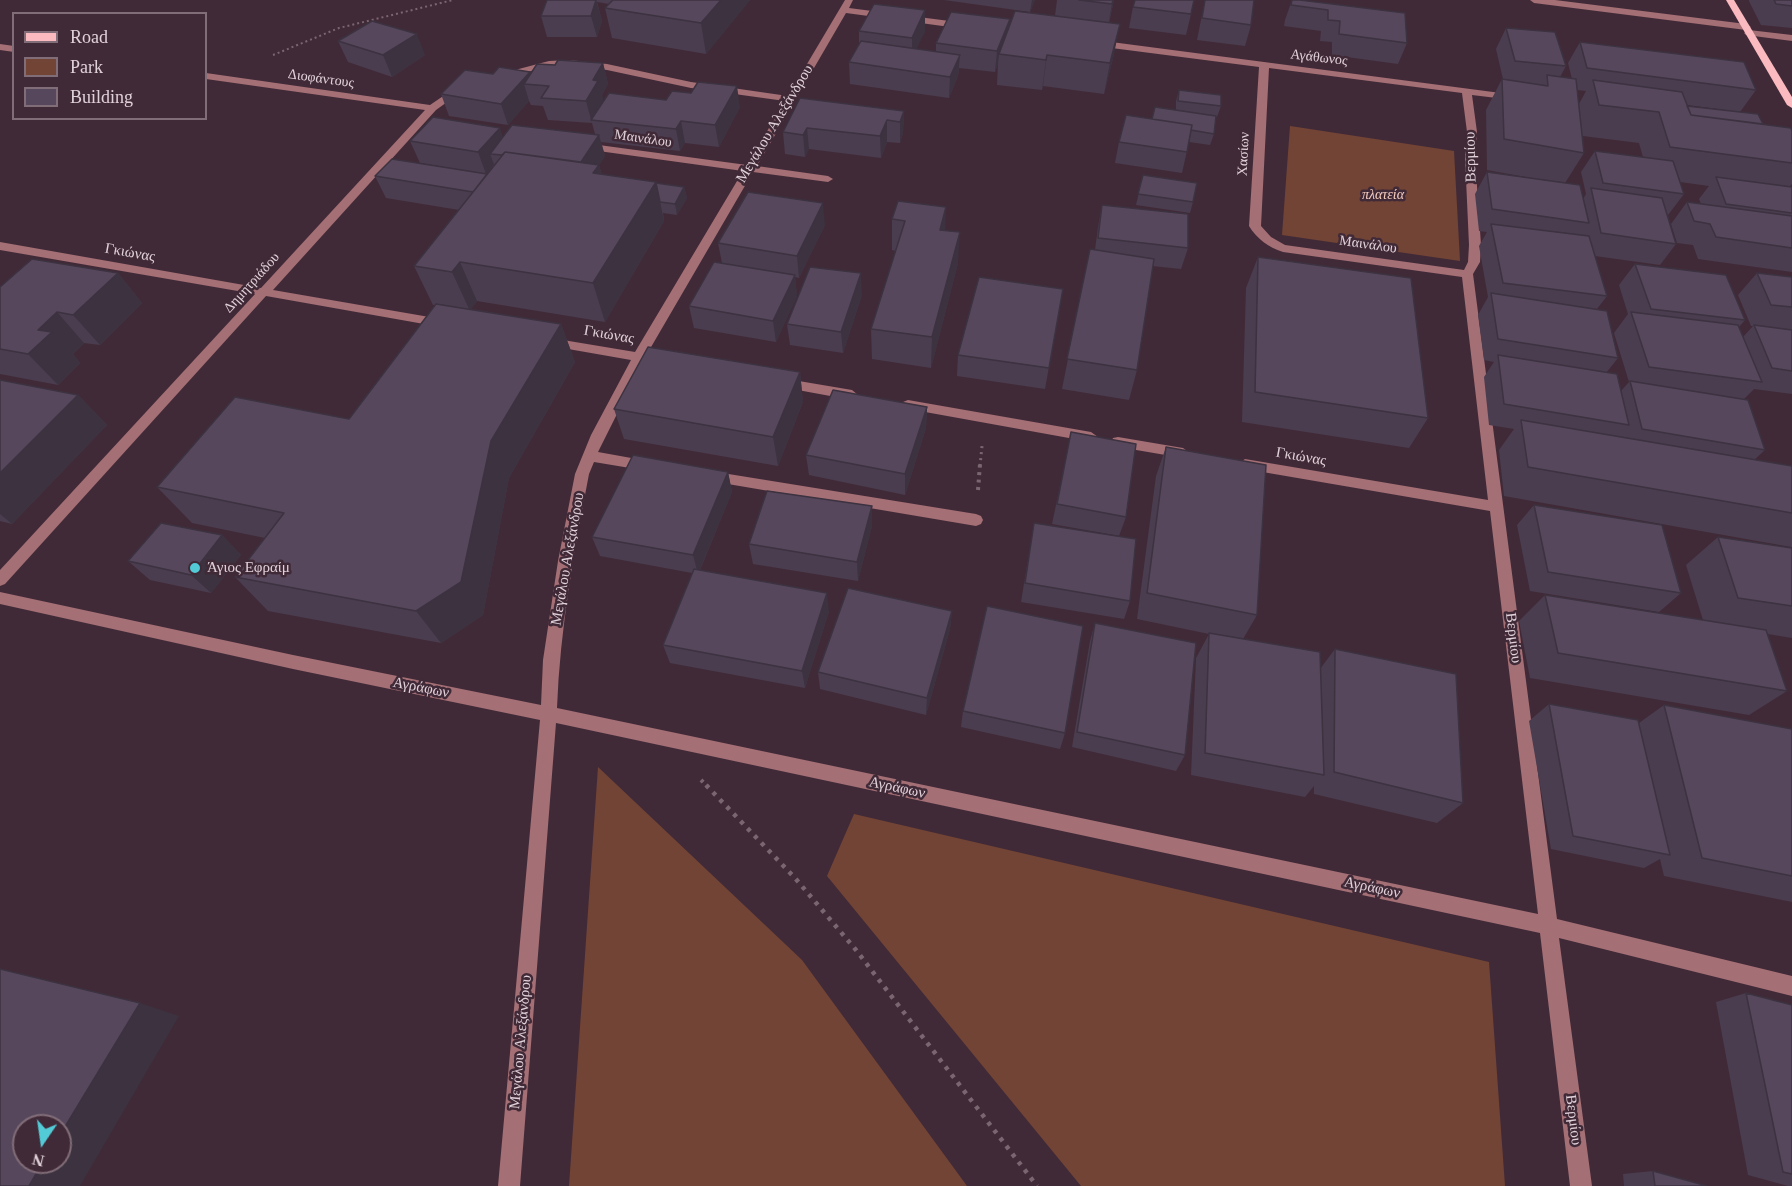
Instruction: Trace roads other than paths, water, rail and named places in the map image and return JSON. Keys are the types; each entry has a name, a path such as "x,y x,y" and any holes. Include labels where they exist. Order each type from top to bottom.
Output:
{"main road":[{"path":"1730,0 1792,105"}],"street":[{"path":"1534,0 1792,38"},
{"path":"846,5 972,27"},
{"name":"Μεγάλου Αλεξάνδρου","path":"509,1186 549,714 551,660 565,561 582,474 639,357 846,5"},
{"name":"Αγάθωνος","path":"1089,42 1525,99"},
{"path":"493,77 561,63 607,68 691,85 790,99"},
{"name":"Χασίων","path":"1264,65 1255,226 1258,233 1266,240"},
{"name":"Διοφάντους","path":"207,76 432,108"},
{"name":"Δημητριάδου","path":"0,580 263,293 424,124 432,108 450,94 471,84"},
{"name":"Βερμίου","path":"1467,91 1472,132 1470,147 1475,245 1474,262 1467,274 1581,1186"},
{"name":"Μαινάλου","path":"572,144 828,179"},
{"name":"Μαινάλου","path":"1266,240 1289,249 1467,274"},
{"name":"Γκιώνας","path":"0,246 451,325"},
{"name":"Γκιώνας","path":"534,339 674,363"},
{"path":"766,380 869,398"},
{"path":"892,402 1194,455"},
{"path":"590,456 660,468"},
{"name":"Γκιώνας","path":"1228,461 1496,507"},
{"path":"695,474 976,520"},
{"name":"Αγράφων","path":"0,598 293,662 1549,926 1792,986"}],"place":[{"name":"Άγιος Εφραίμ","path":"195,568"}],"park label":[{"name":"πλατεία","path":"1383,195"}]}
